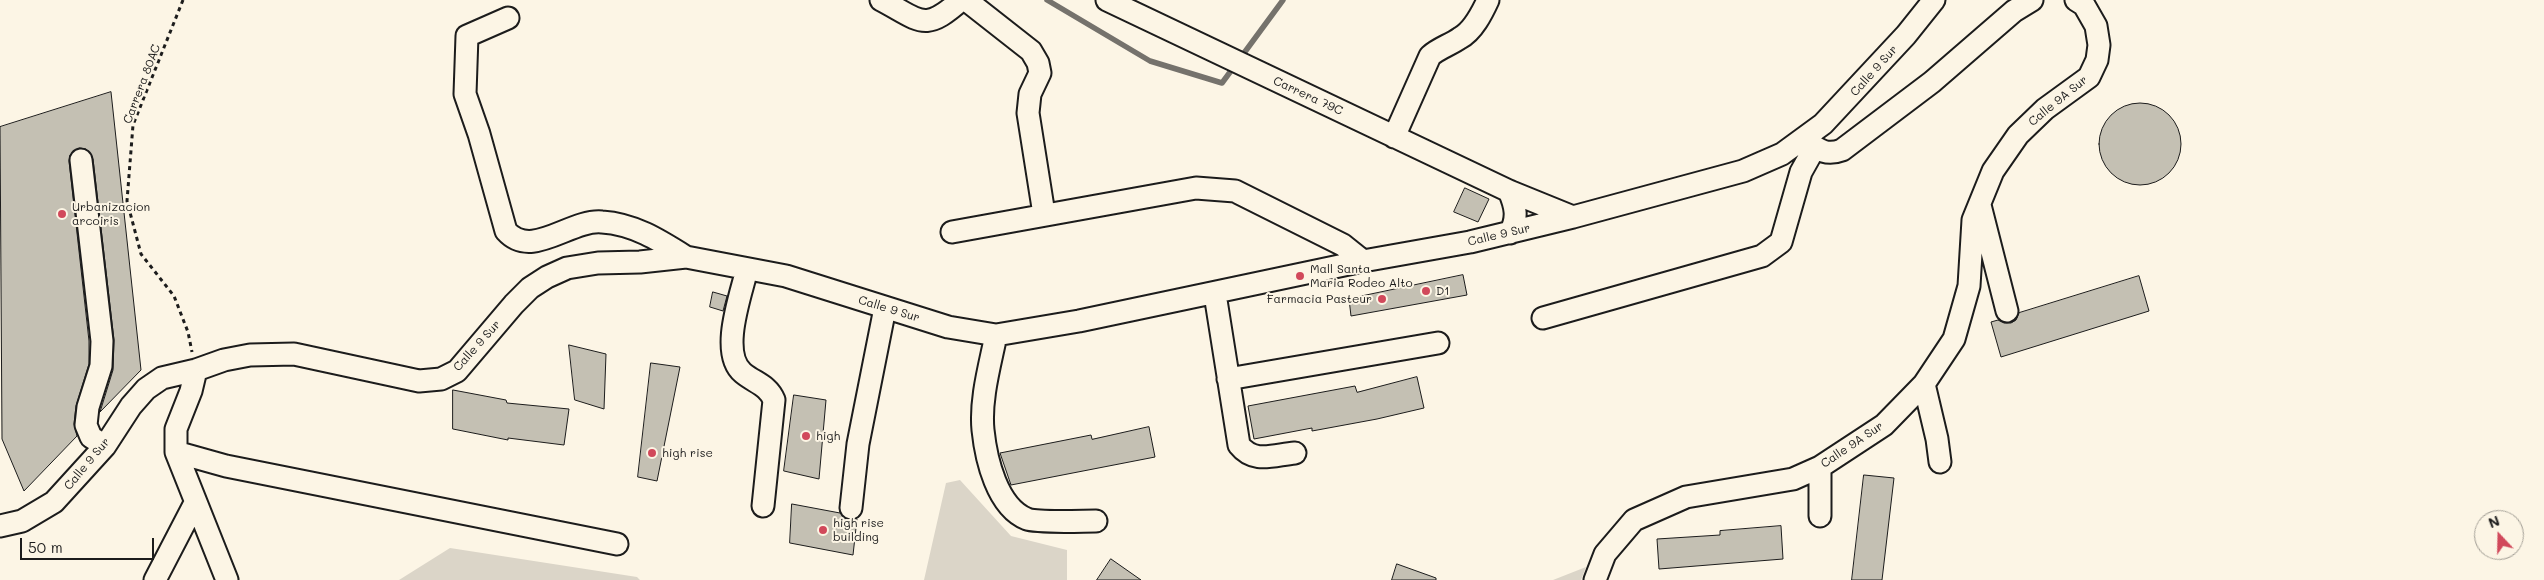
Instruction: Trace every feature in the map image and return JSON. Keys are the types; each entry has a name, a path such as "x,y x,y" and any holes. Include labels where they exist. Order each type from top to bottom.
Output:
{"street":[{"path":"881,0 920,21 930,21 941,18 962,0"},
{"path":"966,0 1032,51 1038,63 1040,73 1030,94 1028,113 1044,214"},
{"path":"1394,137 1430,56 1438,49 1463,37 1477,21 1488,0"},
{"name":"Calle 9 Sur","path":"0,526 22,521 54,502 104,446 131,406 146,389 162,378 196,370 224,360 250,355 294,354 419,381 441,379 457,370 514,304 547,277 567,268 598,263 640,262 686,257 786,276 948,327 996,335 1057,326 1364,261 1510,233 1743,171 1810,143 1934,0"},
{"path":"1543,318 1762,256 1781,242 1810,143 1824,153 1832,154 1842,150 1932,82 2014,11 2032,0"},
{"name":"Calle 9A Sur","path":"1595,580 1605,554 1634,520 1686,497 1793,479 1820,467 1884,425 1924,384 1954,339 1969,286 1973,220 1993,171 2018,134 2045,109 2082,83 2094,69 2099,53 2098,35 2088,11 2076,0"},
{"name":"Carrera 79C","path":"1110,1 1509,191 1572,217"},
{"path":"508,18 467,36 465,94 479,134 506,231 512,239 526,243 583,224 600,222 616,224 648,233 686,257"},
{"path":"81,160 102,341 101,366 88,407 86,425 91,437 104,446"},
{"path":"952,232 1044,214 1196,188 1214,187 1235,191 1343,246 1364,261"},
{"path":"1509,191 1516,208 1516,217 1510,233"},
{"path":"1979,202 2007,311"},
{"path":"747,269 732,330 732,356 742,372 771,392 774,400 763,506"},
{"path":"1215,294 1239,445 1245,453 1254,458 1295,453"},
{"path":"851,508 858,444 885,308"},
{"path":"996,335 985,398 983,429 1000,495 1012,509 1028,519 1096,521"},
{"path":"1228,379 1438,343"},
{"path":"196,370 191,391 176,429 176,452 194,503 226,580"},
{"path":"1924,384 1938,439 1940,462"},
{"path":"176,452 226,466 617,544"},
{"path":"1820,467 1820,516"},
{"path":"155,580 194,503"}],"path":[{"name":"Carrera 80AC","path":"183,0 133,125 128,201 141,254 174,296 188,332 196,370"}],"shaded area":[{"path":"960,480 1011,536 1067,550 1067,580 924,580 946,483"},
{"path":"450,548 637,577 640,580 399,580"},
{"path":"1586,567 1581,580 1553,580"}],"building":[{"name":"Urbanizacion arcoiris","path":"111,92 141,370 100,412 113,370 114,340 93,159 86,149 79,148 70,155 69,161 89,341 89,364 76,406 74,424 77,436 24,491 2,439 0,127"},
{"path":"2140,103 2156,106 2169,115 2178,128 2181,144 2178,160 2169,173 2156,182 2140,185 2124,182 2111,173 2102,160 2099,144 2102,128 2111,115 2124,106"},
{"path":"1465,188 1489,199 1478,222 1454,212"},
{"path":"1463,275 1467,295 1351,316 1349,299"},
{"path":"2139,276 2149,311 2001,357 1991,322 1998,320 2004,323 2011,323 2016,320 2019,313"},
{"path":"713,292 727,296 723,311 710,307"},
{"path":"569,345 606,354 604,409 575,400"},
{"path":"651,363 680,367 657,481 638,477"},
{"path":"1417,377 1424,408 1312,431 1312,428 1254,439 1248,406 1355,386 1357,392"},
{"path":"453,390 506,400 507,403 569,409 564,445 508,438 508,440 453,429"},
{"name":"high","path":"794,395 826,400 819,479 784,471"},
{"path":"1149,427 1155,457 1011,485 1000,453 1091,435 1092,439"},
{"path":"1864,475 1894,478 1882,580 1852,580"},
{"name":"high rise building","path":"792,504 840,513 849,520 857,519 853,555 790,543"},
{"path":"1781,526 1783,559 1659,569 1657,539 1720,535 1720,531"},
{"path":"1111,559 1141,580 1097,580"},
{"path":"1397,564 1436,578 1436,580 1392,580"}],"waterway":[{"path":"1047,0 1150,61 1222,83 1283,0"}],"place":[{"name":"Urbanizacion arcoiris","path":"62,214"},
{"name":"Mall Santa Maria Rodeo Alto","path":"1300,276"},
{"name":"D1","path":"1426,291"},
{"name":"Farmacia Pasteur","path":"1382,299"},
{"name":"high","path":"806,436"},
{"name":"high rise","path":"652,453"},
{"name":"high rise building","path":"823,530"}]}
